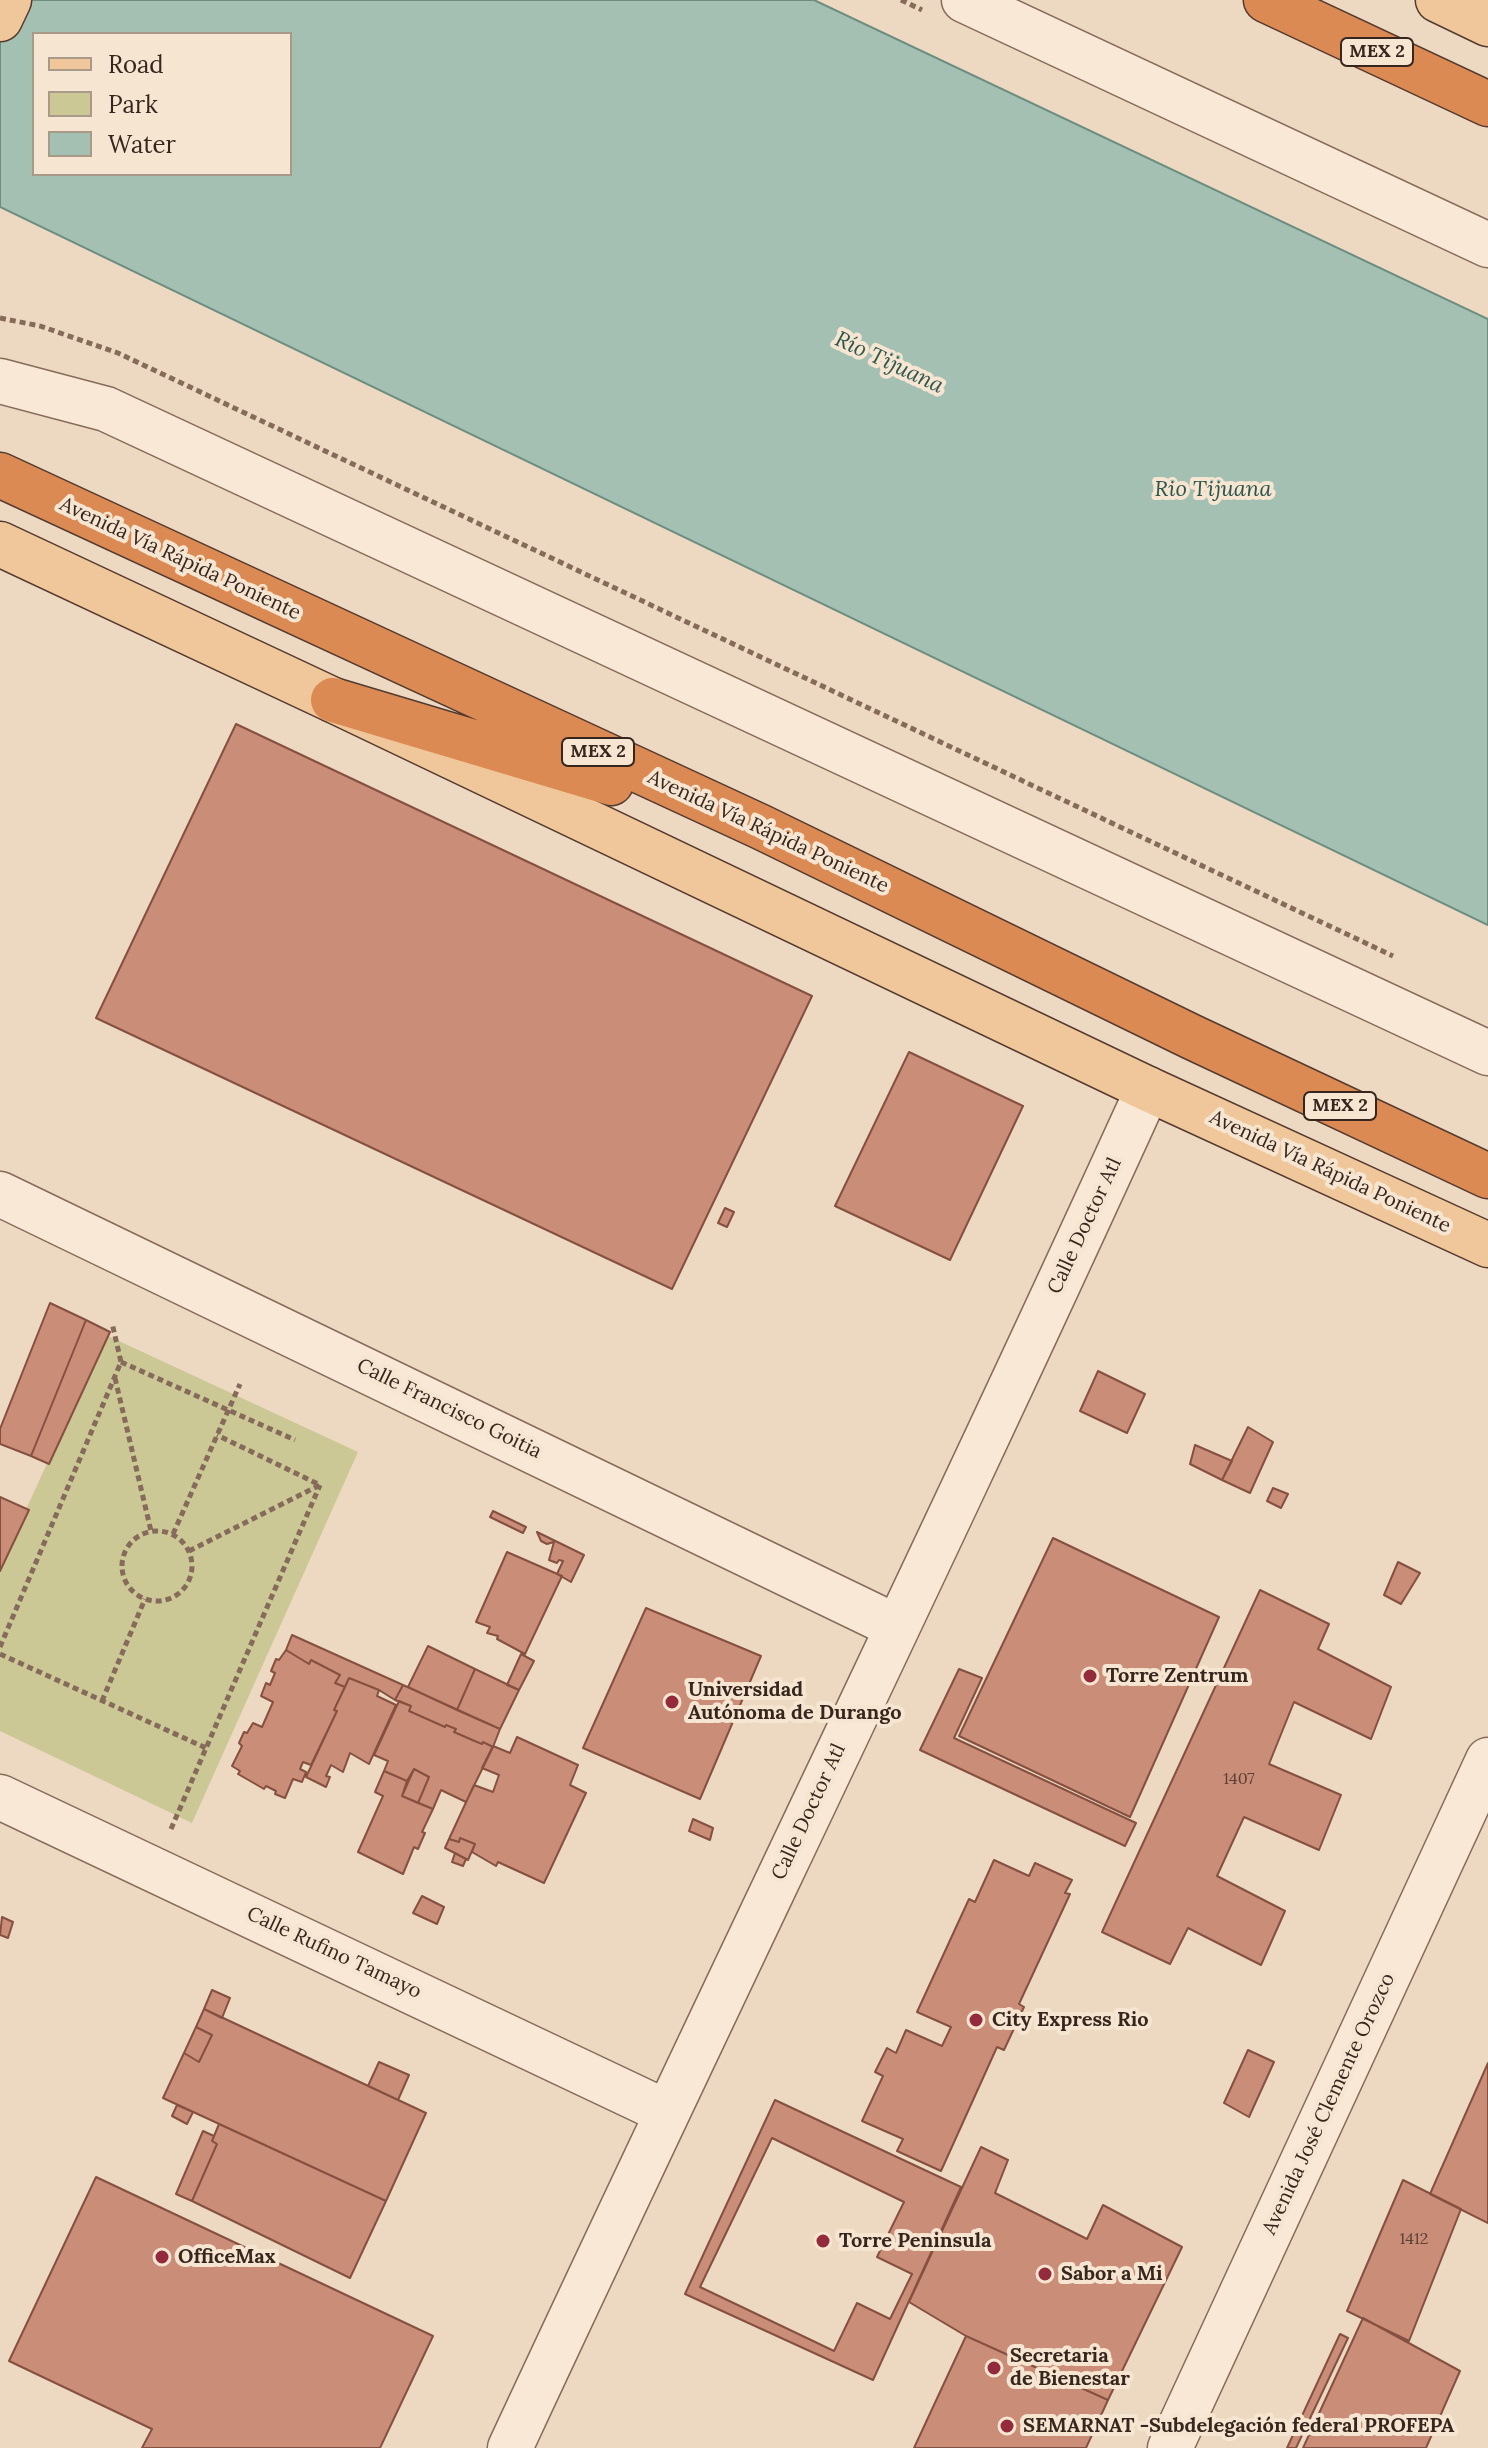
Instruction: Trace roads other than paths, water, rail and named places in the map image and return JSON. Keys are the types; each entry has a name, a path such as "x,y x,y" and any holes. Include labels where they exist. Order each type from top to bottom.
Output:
{"highway":[{"name":"MEX 2","path":"1266,0 1488,104"},
{"name":"Avenida Vía Rápida Poniente","path":"0,475 761,827 1192,1037 1488,1176"},
{"path":"333,700 761,827"}],"main road":[{"path":"0,19 9,0"},
{"path":"1438,0 1488,24"},
{"name":"Avenida Vía Rápida Poniente","path":"9,556 333,700 1148,1089 1488,1245"}],"street":[{"path":"964,0 1488,245"},
{"path":"0,381 106,409 1488,1053"},
{"name":"Calle Doctor Atl","path":"510,2448 1148,1089"},
{"name":"Calle Francisco Goitia","path":"0,1194 897,1627"},
{"name":"Avenida José Clemente Orozco","path":"1170,2448 1488,1760"},
{"name":"Calle Rufino Tamayo","path":"0,1797 666,2112"}],"water":[{"name":"Rio Tijuana","path":"0,0 814,0 1488,319 1488,925 0,207"}],"place":[{"name":"Torre Zentrum","path":"1090,1676"},
{"name":"Universidad Autónoma de Durango","path":"672,1702"},
{"name":"City Express Rio","path":"976,2020"},
{"name":"Torre Peninsula","path":"823,2241"},
{"name":"OfficeMax","path":"162,2257"},
{"name":"Sabor a Mi","path":"1045,2274"},
{"name":"Secretaria de Bienestar","path":"994,2368"},
{"name":"SEMARNAT -Subdelegación federal PROFEPA","path":"1007,2426"}],"water label":[{"name":"Río Tijuana","path":"889,363"}]}
